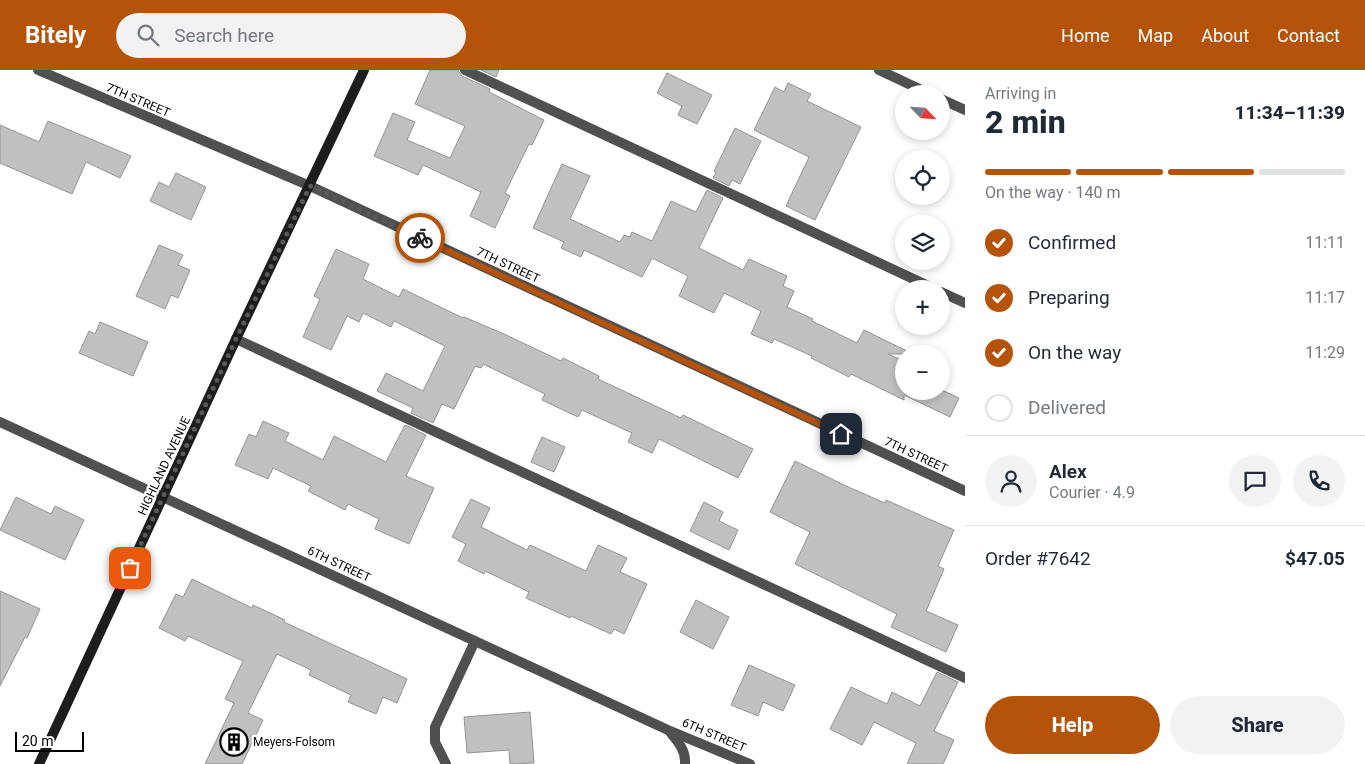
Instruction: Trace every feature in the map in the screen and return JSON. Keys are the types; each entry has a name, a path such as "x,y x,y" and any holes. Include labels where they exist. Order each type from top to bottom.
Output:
{"main road":[{"name":"HIGHLAND AVENUE","path":"39,764 236,339 364,70"}],"street":[{"name":"7TH STREET","path":"38,70 310,186 965,491"},
{"path":"465,70 916,280"},
{"path":"879,70 911,85"},
{"path":"950,103 965,110"},
{"path":"950,296 965,303"},
{"path":"236,339 965,678"},
{"name":"6TH STREET","path":"0,422 668,730 750,764"},
{"path":"446,764 435,742 435,727 475,641"},
{"name":"6TH STREET","path":"668,730 681,745 685,764"}],"building":[{"path":"430,70 458,70 462,76 490,89 489,92 544,120 532,145 529,144 505,193 510,196 495,228 470,216 481,192 423,165 418,175 374,156 393,113 415,122 407,140 450,158 465,126 415,104"},
{"path":"481,70 499,70 496,77"},
{"path":"667,73 712,95 697,124 678,115 682,106 657,93"},
{"path":"788,83 811,94 807,101 861,127 815,220 786,206 809,157 754,130 775,87 784,92"},
{"path":"48,121 131,156 120,178 86,162 72,194 0,163 0,125 39,142"},
{"path":"735,128 761,141 740,184 732,180 729,186 713,178 716,172 714,171"},
{"path":"562,164 590,176 570,219 620,242 624,235 630,237 632,232 652,241 671,201 696,212 707,190 723,198 699,248 743,270 749,259 787,276 783,286 794,291 787,307 813,319 812,321 857,343 864,330 895,345 895,354 888,354 895,357 895,396 851,374 849,377 811,358 812,356 774,339 772,343 751,334 761,311 724,293 714,313 679,296 688,276 652,258 642,277 584,250 581,257 561,248 564,242 533,228"},
{"path":"176,173 206,187 191,220 150,201 159,182 169,187"},
{"path":"159,245 183,255 178,265 190,270 178,298 171,295 165,309 136,296"},
{"path":"336,249 369,264 363,279 399,297 403,289 463,318 504,334 561,361 563,358 599,376 598,379 681,418 683,415 753,449 738,478 659,439 652,453 628,442 632,433 582,410 578,417 542,400 545,394 483,364 481,368 475,366 454,409 442,404 433,423 411,413 413,408 377,391 386,373 423,391 445,346 394,321 391,327 363,313 359,322 347,316 331,350 303,337 320,299 314,296"},
{"path":"100,322 148,342 133,376 79,353 89,331 95,334"},
{"path":"950,394 959,398 950,417 914,400 950,400"},
{"path":"263,421 289,433 285,441 323,460 334,436 386,462 405,425 426,435 406,476 434,488 409,544 375,529 379,519 348,504 345,510 308,491 311,486 273,468 268,479 235,465 249,434 256,437"},
{"path":"542,437 565,447 554,472 531,462"},
{"path":"795,461 885,503 886,500 954,530 938,566 944,569 926,611 958,625 946,652 891,627 897,614 795,564 810,532 770,512"},
{"path":"16,497 51,514 55,506 84,520 65,560 0,530"},
{"path":"471,499 490,508 481,527 527,550 530,545 586,571 598,545 627,558 620,572 647,584 624,634 614,629 611,634 571,616 570,618 526,598 529,592 485,571 484,574 458,561 466,544 452,537"},
{"path":"704,502 723,512 719,521 738,530 729,550 690,531"},
{"path":"192,579 252,608 253,605 285,620 284,622 407,679 397,703 383,697 376,714 348,702 351,695 309,675 311,670 277,654 248,713 263,720 242,764 205,764 234,703 225,699 243,661 188,636 185,641 159,628 176,594 183,597"},
{"path":"0,591 40,609 27,638 25,637 0,686"},
{"path":"696,600 729,617 713,649 680,632"},
{"path":"749,665 795,685 783,711 763,702 758,716 731,705"},
{"path":"937,672 958,682 934,731 954,740 943,764 907,764 916,743 874,722 862,745 830,729 851,687 887,704 892,692 920,706"},
{"path":"530,712 534,763 510,764 509,750 467,753 464,717"}],"way so far":[{"path":"130,568 236,339 310,186 420,238"}],"place":[{"name":"Meyers-Folsom","path":"234,742"}],"route":[{"path":"420,238 841,434"}]}
